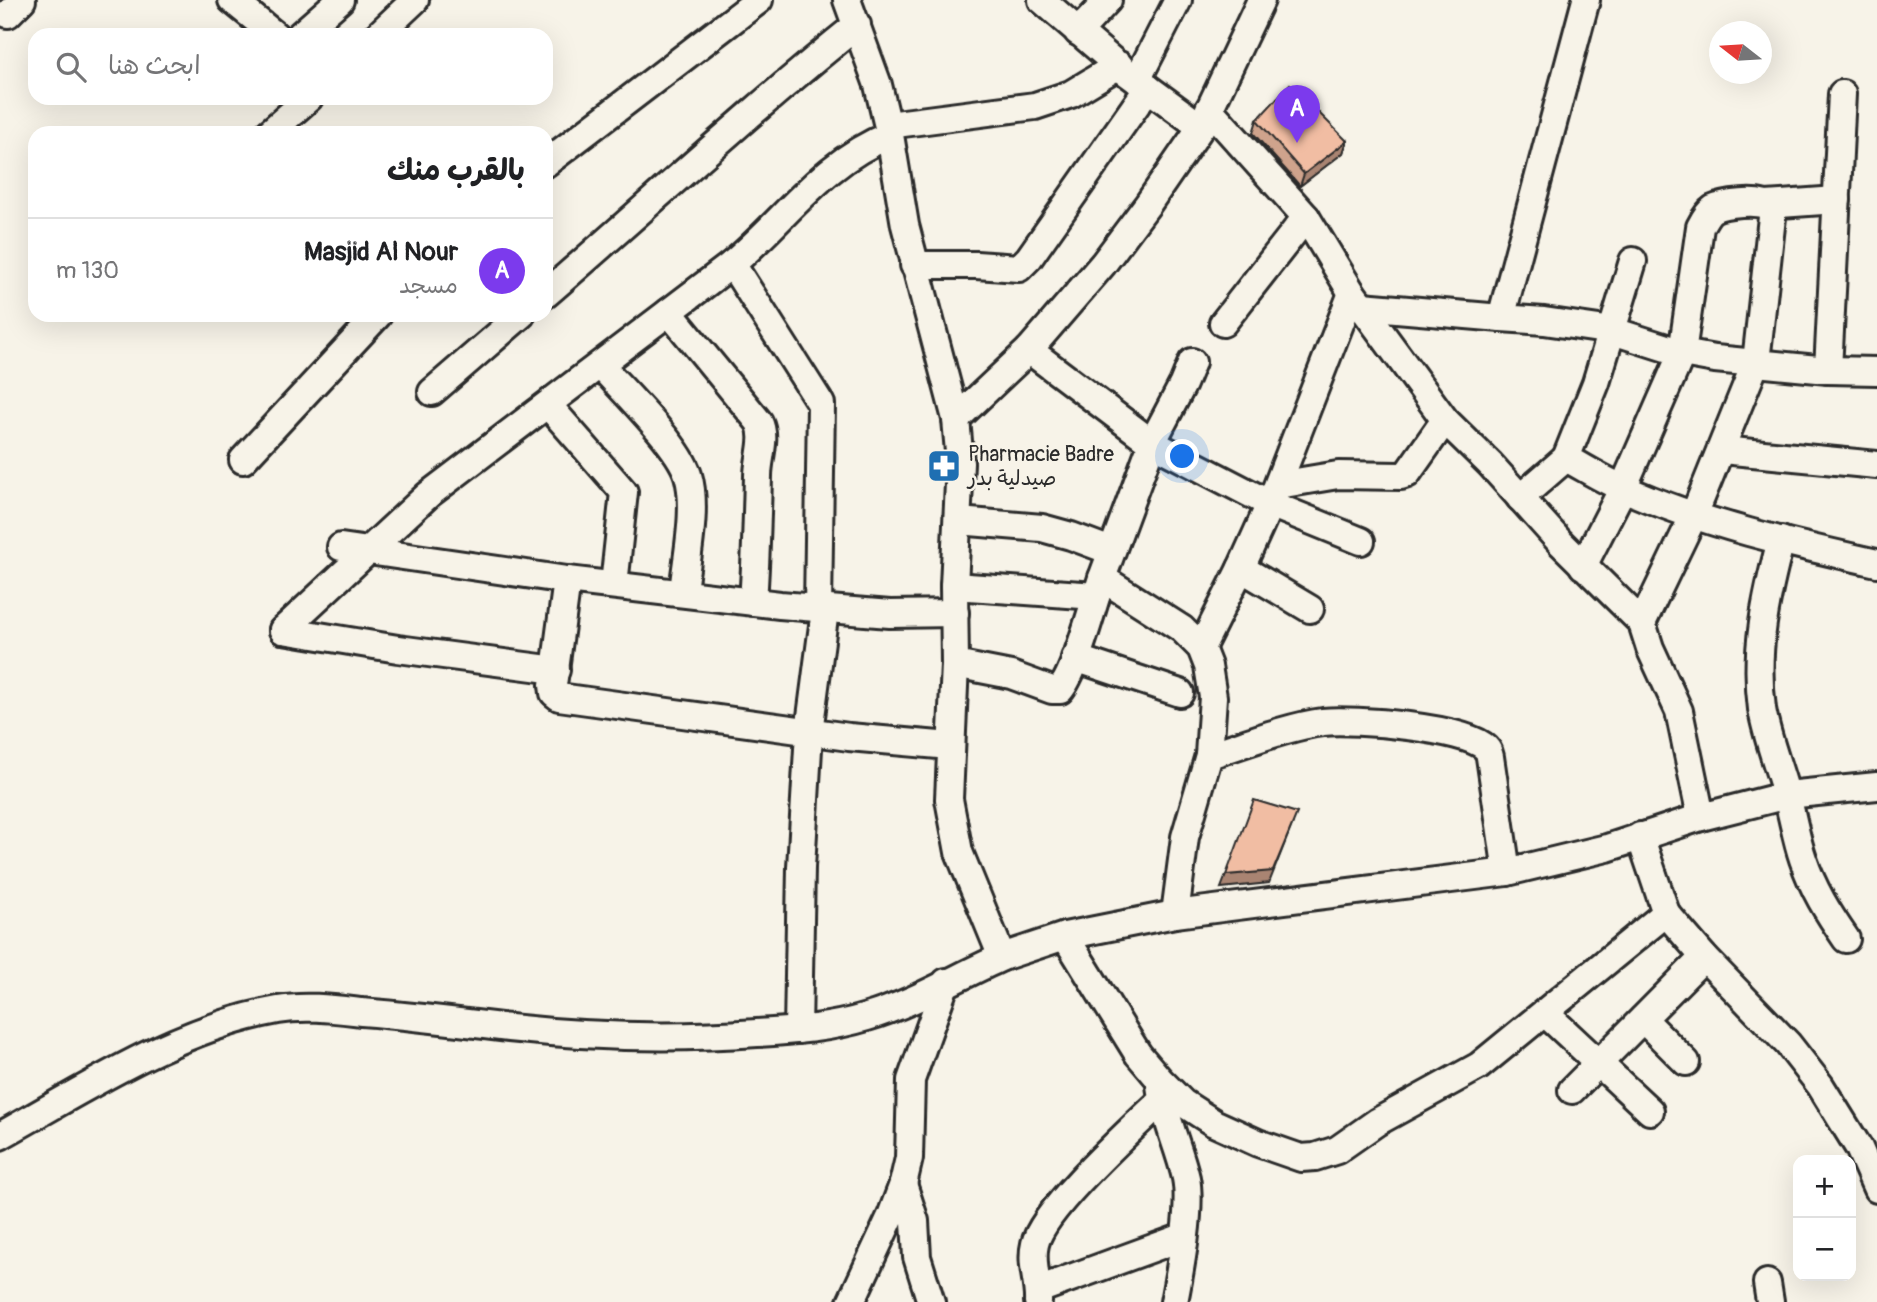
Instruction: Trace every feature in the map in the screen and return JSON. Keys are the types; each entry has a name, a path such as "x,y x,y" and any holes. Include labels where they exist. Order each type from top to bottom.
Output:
{"street":[{"path":"232,0 266,28"},
{"path":"308,28 340,0"},
{"path":"385,28 415,0"},
{"path":"553,158 759,0"},
{"path":"847,0 872,65 889,130 914,265 942,359 956,419 960,463 949,799 959,852 1002,957"},
{"path":"1042,0 1135,78 1205,118 1306,217 1357,300 1445,420 1490,464 1583,566 1642,623 1650,648 1679,711 1701,817"},
{"path":"1078,32 1108,0"},
{"path":"914,265 1019,268 1029,258 1178,0"},
{"path":"956,419 1029,350 1103,264 1148,204 1205,118 1261,0"},
{"path":"1501,318 1586,0"},
{"path":"553,288 762,102 857,25"},
{"path":"556,670 398,649 283,629 354,549 732,264 757,243 830,170 889,130 1035,106 1135,78"},
{"path":"1828,370 1842,94"},
{"path":"277,126 301,105"},
{"path":"1583,566 1623,488 1682,353 1700,227 1707,215 1714,209 1739,203 1766,205 1837,200"},
{"path":"1642,623 1695,515 1756,362 1772,216 1766,205"},
{"path":"1223,323 1306,217"},
{"path":"1520,498 1566,458 1596,383 1633,261"},
{"path":"732,264 821,404 822,609 809,732 801,867 798,1030"},
{"path":"1357,300 1613,331 1682,353 1715,359 1828,370 1877,371"},
{"path":"1200,648 1241,568 1357,300"},
{"path":"669,312 759,422 762,430 753,602"},
{"path":"243,460 371,322"},
{"path":"432,392 513,322"},
{"path":"1029,350 1152,443 1274,494 1360,541"},
{"path":"955,664 1011,675 1057,690 1065,684 1152,443 1184,384 1192,362"},
{"path":"600,365 664,438 688,474 691,505 682,593"},
{"path":"548,405 624,492 614,585"},
{"path":"1274,494 1338,475 1394,477 1407,474 1445,420"},
{"path":"1723,450 1877,465"},
{"path":"1566,458 1623,488 1695,515 1781,540 1877,563"},
{"path":"958,521 1042,528 1111,551"},
{"path":"1781,540 1762,620 1758,661 1763,710 1772,754 1787,796 1807,870 1817,895 1846,939"},
{"path":"354,549 567,580 753,602 890,614 955,613"},
{"path":"1241,568 1310,609"},
{"path":"567,580 553,690 556,695 809,732 950,746"},
{"path":"954,586 1099,587 1182,629 1200,648 1208,666 1213,697 1209,755 1185,837 1175,914"},
{"path":"1075,659 1180,693"},
{"path":"1209,755 1300,727 1345,721 1428,729 1472,740 1488,750 1490,757 1507,872"},
{"path":"0,1136 114,1072 192,1035 236,1020 281,1010 332,1009 513,1028 644,1038 691,1038 798,1030 867,1017 1002,957 1065,936 1175,914 1507,872 1607,848 1701,817 1787,796 1877,786"},
{"path":"1640,836 1666,913 1703,957 1788,1044 1820,1085 1859,1148 1877,1189"},
{"path":"1161,1090 1214,1123 1258,1143 1301,1158 1337,1150 1377,1122 1479,1066 1666,913"},
{"path":"1065,936 1161,1090 1187,1182 1174,1302"},
{"path":"1572,1090 1703,957"},
{"path":"851,1302 903,1184 909,1158 911,1080 946,982"},
{"path":"1545,1013 1650,1111"},
{"path":"1643,1019 1686,1062"},
{"path":"1161,1090 1069,1194 1035,1240 1032,1260 1038,1296 1183,1237"},
{"path":"903,1184 915,1221 917,1257 931,1302"}],"building":[{"path":"1290,84 1347,141 1304,174 1257,120"},
{"path":"1254,800 1297,813 1273,871 1226,875"}],"place":[{"name":"Masjid Al Nour","path":"1297,143"},
{"name":"Pharmacie Badre صيدلية بدر","path":"944,466"}]}
